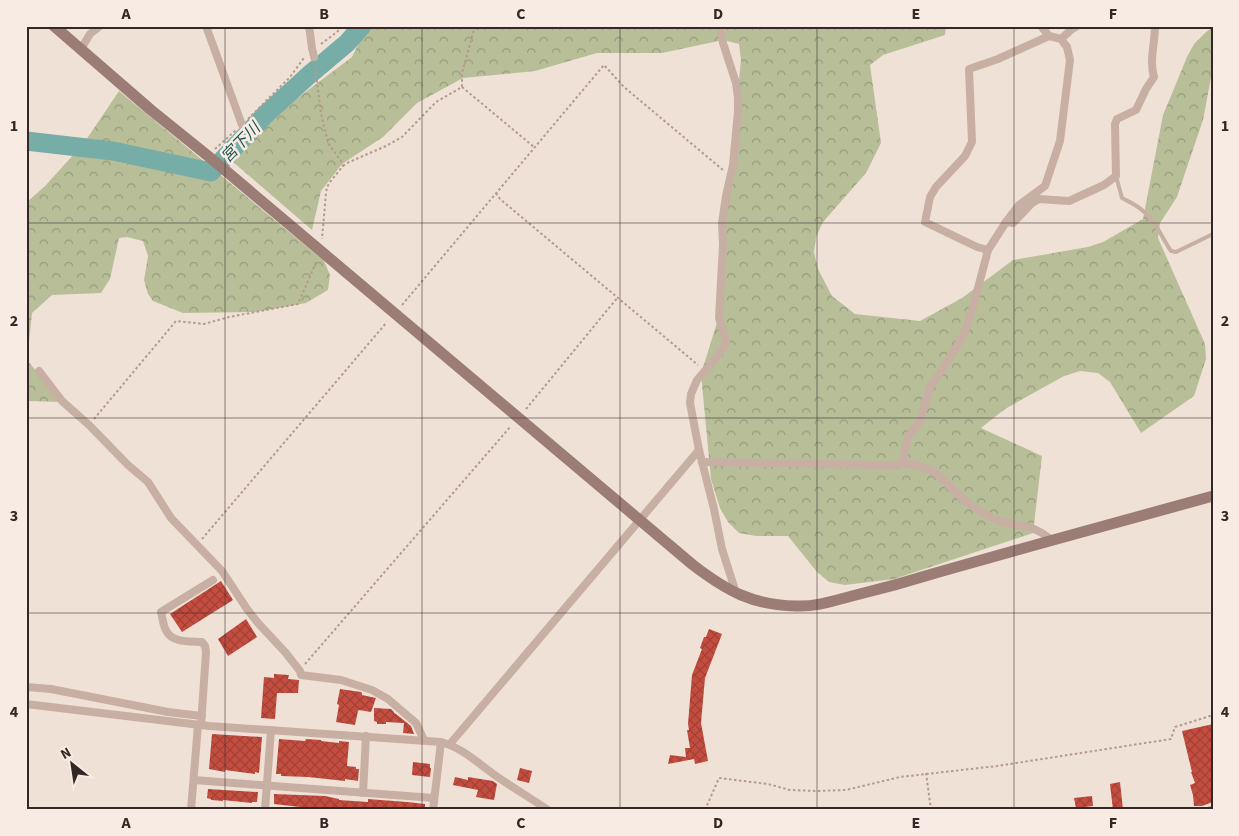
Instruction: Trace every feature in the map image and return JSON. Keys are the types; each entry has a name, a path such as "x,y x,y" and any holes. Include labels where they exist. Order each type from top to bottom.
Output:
{"street":[{"path":"54,26 151,110 225,170 700,570 737,594 753,600 774,604 818,605 1213,496"},
{"path":"81,49 90,30 100,26"},
{"path":"206,26 242,125"},
{"path":"309,26 314,57"},
{"path":"720,26 723,43 736,83 738,98 730,177 722,222 723,245 719,318 726,340 725,345 716,358 697,380 693,387 690,402 722,549 737,594"},
{"path":"902,464 908,437 920,421 930,387 964,334 988,250 1006,222 1020,205 1045,186 1060,141 1070,60 1067,47 1061,39 1049,36 1041,26"},
{"path":"1061,39 1077,26"},
{"path":"1006,222 1013,223 1032,203 1039,199 1069,201 1104,185 1116,176 1115,124 1117,119 1136,110 1154,77 1152,66 1155,26"},
{"path":"988,250 977,248 925,222 930,197 936,187 965,156 972,142 970,69 998,59 1049,36"},
{"path":"39,371 62,401 148,482 170,518 222,571 247,610 285,652 301,675 341,680 372,690 388,699 416,723 424,740"},
{"path":"450,744 699,450"},
{"path":"702,462 914,464 930,470 979,511 999,521 1032,528 1052,540"},
{"path":"191,810 202,716 206,652 202,642 174,639 169,636 161,612 213,580"},
{"path":"26,687 52,689 168,712 202,716"},
{"path":"26,704 200,725 441,742 450,744 548,810"},
{"path":"265,810 271,730"},
{"path":"363,793 366,736"},
{"path":"433,810 441,742"},
{"path":"194,780 434,798"}],"lane":[{"path":"1116,176 1122,198 1145,212 1171,251 1176,252 1213,234"}],"path":[{"path":"210,158 290,77 312,48 337,32 342,26"},
{"path":"462,87 462,73 475,26"},
{"path":"197,546 604,65 624,87 730,177"},
{"path":"316,75 321,114 328,143 343,166"},
{"path":"462,87 534,147"},
{"path":"89,425 176,321 204,324 229,317 298,304 321,252 327,187 347,163 402,137 436,102 462,87"},
{"path":"496,194 695,362 704,372"},
{"path":"300,671 518,417 618,297"},
{"path":"705,810 719,778 768,784 790,790 846,790 900,777 997,766 1171,739 1175,727 1213,715"},
{"path":"926,773 931,810"}],"green space":[{"path":"367,26 946,26 945,35 883,55 870,65 881,143 866,173 823,222 816,237 814,252 818,269 832,296 855,314 920,321 962,298 1013,260 1088,247 1103,242 1143,219 1163,115 1194,44 1213,27 1213,67 1203,120 1177,197 1160,223 1158,238 1205,344 1206,359 1194,396 1141,433 1110,382 1098,373 1080,371 1064,376 1005,409 981,428 1042,456 1033,533 894,579 845,585 829,582 817,572 788,536 756,536 739,533 728,522 720,508 711,479 701,374 719,316 718,285 741,60 739,44 723,40 662,53 597,53 535,71 463,78 417,103 383,137 342,164 321,191 312,230 233,162 279,112 352,57"},
{"path":"119,91 324,261 330,275 328,290 306,303 255,312 183,313 153,301 148,294 144,280 148,256 143,241 127,237 119,238 110,279 101,293 52,295 32,313 27,360 62,402 26,401 26,203 45,186 84,143"}],"building":[{"path":"221,581 233,600 182,632 170,614"},
{"path":"246,619 257,637 228,656 218,639"},
{"path":"709,629 722,634 705,678 701,723 708,761 695,764 694,759 668,764 670,755 686,757 685,748 690,748 687,730 689,730 692,675 702,649 700,648 704,637 706,637"},
{"path":"274,674 289,675 288,679 299,680 298,693 277,693 275,719 261,718 264,677 274,678"},
{"path":"340,689 361,692 362,695 376,698 371,712 358,711 355,725 336,722"},
{"path":"374,708 391,709 411,726 414,734 403,733 404,723 386,722 386,724 377,724 374,721"},
{"path":"1213,724 1213,802 1202,806 1194,806 1190,785 1195,783 1182,731"},
{"path":"212,734 262,737 259,773 225,770 225,772 209,769"},
{"path":"279,739 349,742 347,766 359,769 358,781 281,776 281,774 276,774"},
{"path":"413,762 430,764 430,777 412,775"},
{"path":"520,768 532,771 529,783 517,780"},
{"path":"455,777 468,780 468,777 493,781 497,784 494,800 476,797 478,790 453,785"},
{"path":"1120,782 1123,810 1113,810 1110,784"},
{"path":"208,789 258,792 257,802 211,800 207,798"},
{"path":"274,794 325,796 339,800 368,802 368,799 407,802 425,804 425,810 300,810 300,807 274,804"},
{"path":"1092,796 1093,806 1076,808 1074,798"}],"waterway":[{"name":"宮下川","path":"26,141 113,151 211,172 266,114 347,43 362,26"}]}
